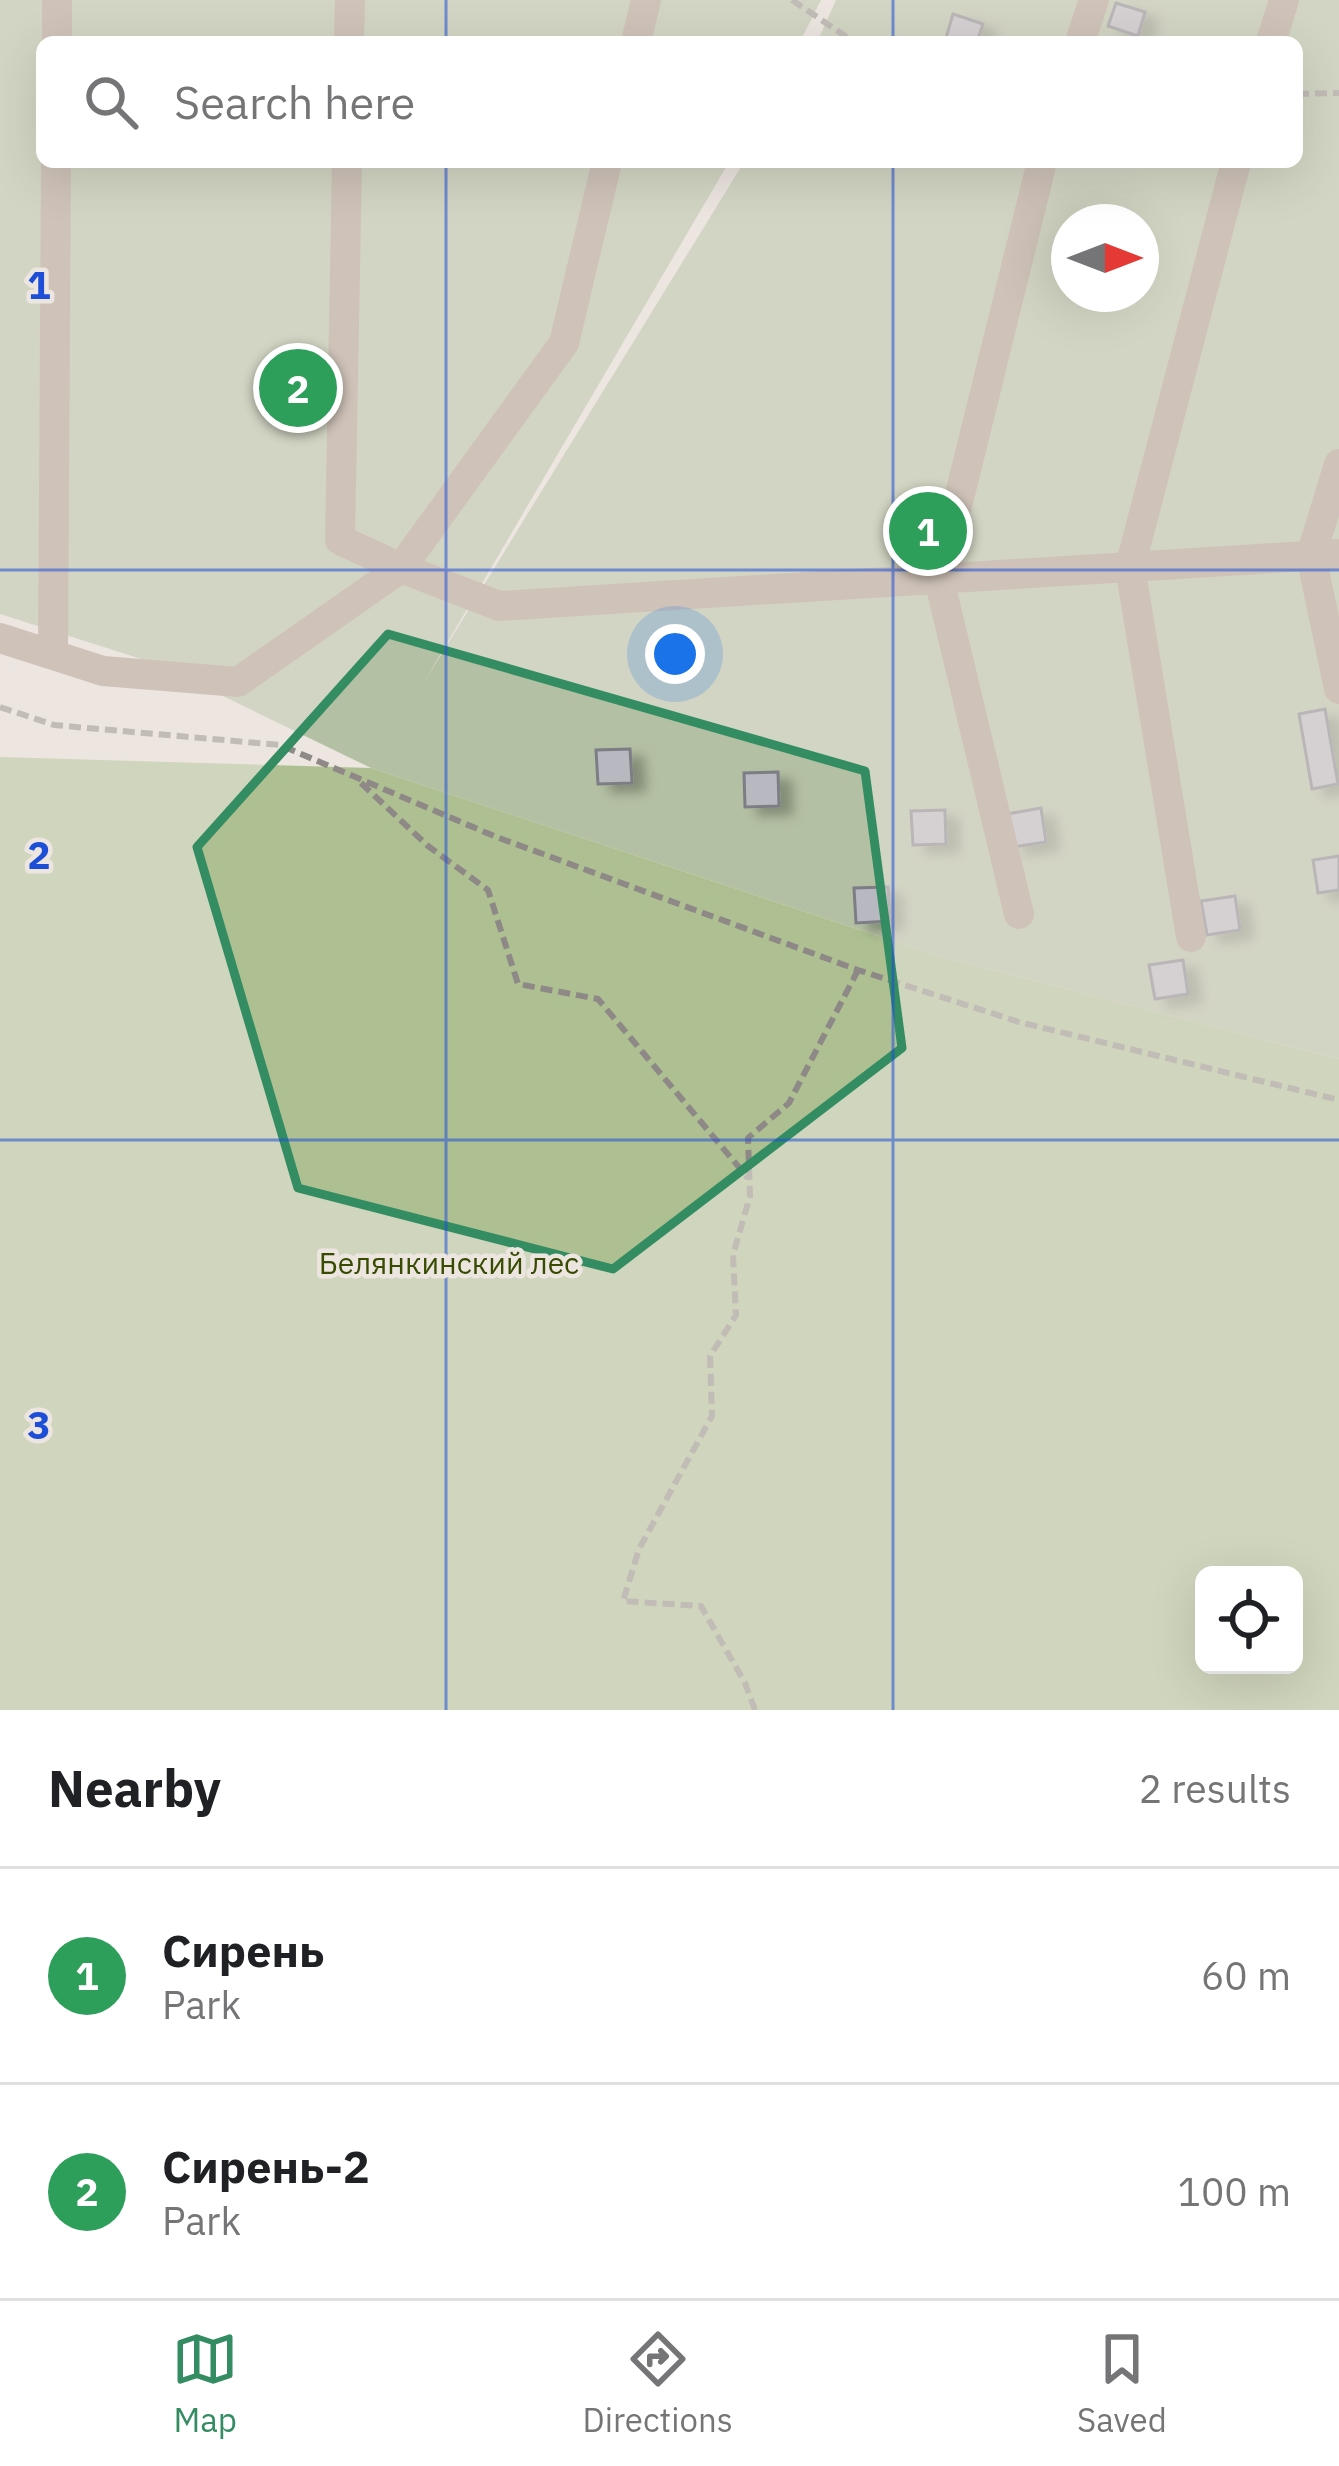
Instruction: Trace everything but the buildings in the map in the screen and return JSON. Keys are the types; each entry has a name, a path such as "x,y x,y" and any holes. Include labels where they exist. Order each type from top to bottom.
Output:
{"lane":[{"path":"57,0 57,36"},
{"path":"349,36 350,0"},
{"path":"637,36 646,0"},
{"path":"1082,36 1094,0"},
{"path":"1273,36 1284,0"},
{"path":"53,655 56,168"},
{"path":"347,168 340,540 401,568 499,606 1325,555"},
{"path":"0,638 103,671 238,682 401,568 564,343 606,168"},
{"path":"1019,914 939,578 1041,168"},
{"path":"1192,938 1130,567 1234,168"},
{"path":"1339,464 1325,555 1339,689"}],"path":[{"path":"793,0 845,36"},
{"path":"1303,94 1339,93"},
{"path":"0,707 54,724 280,745 494,836 858,970 1019,1022 1339,1100"},
{"path":"353,776 428,846 488,890 518,984 598,999 749,1180"},
{"path":"754,1710 745,1682 701,1606 623,1601 639,1549 712,1416 710,1356 736,1315 733,1256 749,1180 748,1138 789,1103 858,970"}],"highlighted area":[{"path":"388,634 865,771 902,1048 613,1269 298,1188 197,847"}],"green space":[{"path":"0,0 821,0 803,36 36,36 36,168 725,168 426,679 740,168 1303,168 1303,36 820,36 836,0 1339,0 1339,1059 942,957 371,768 157,664 0,614"},
{"name":"Белянкинский лес","path":"0,757 371,768 942,957 1339,1059 1339,1710 0,1710"}],"place":[{"name":"Сирень-2","path":"298,388"},
{"name":"Сирень","path":"928,531"}]}
